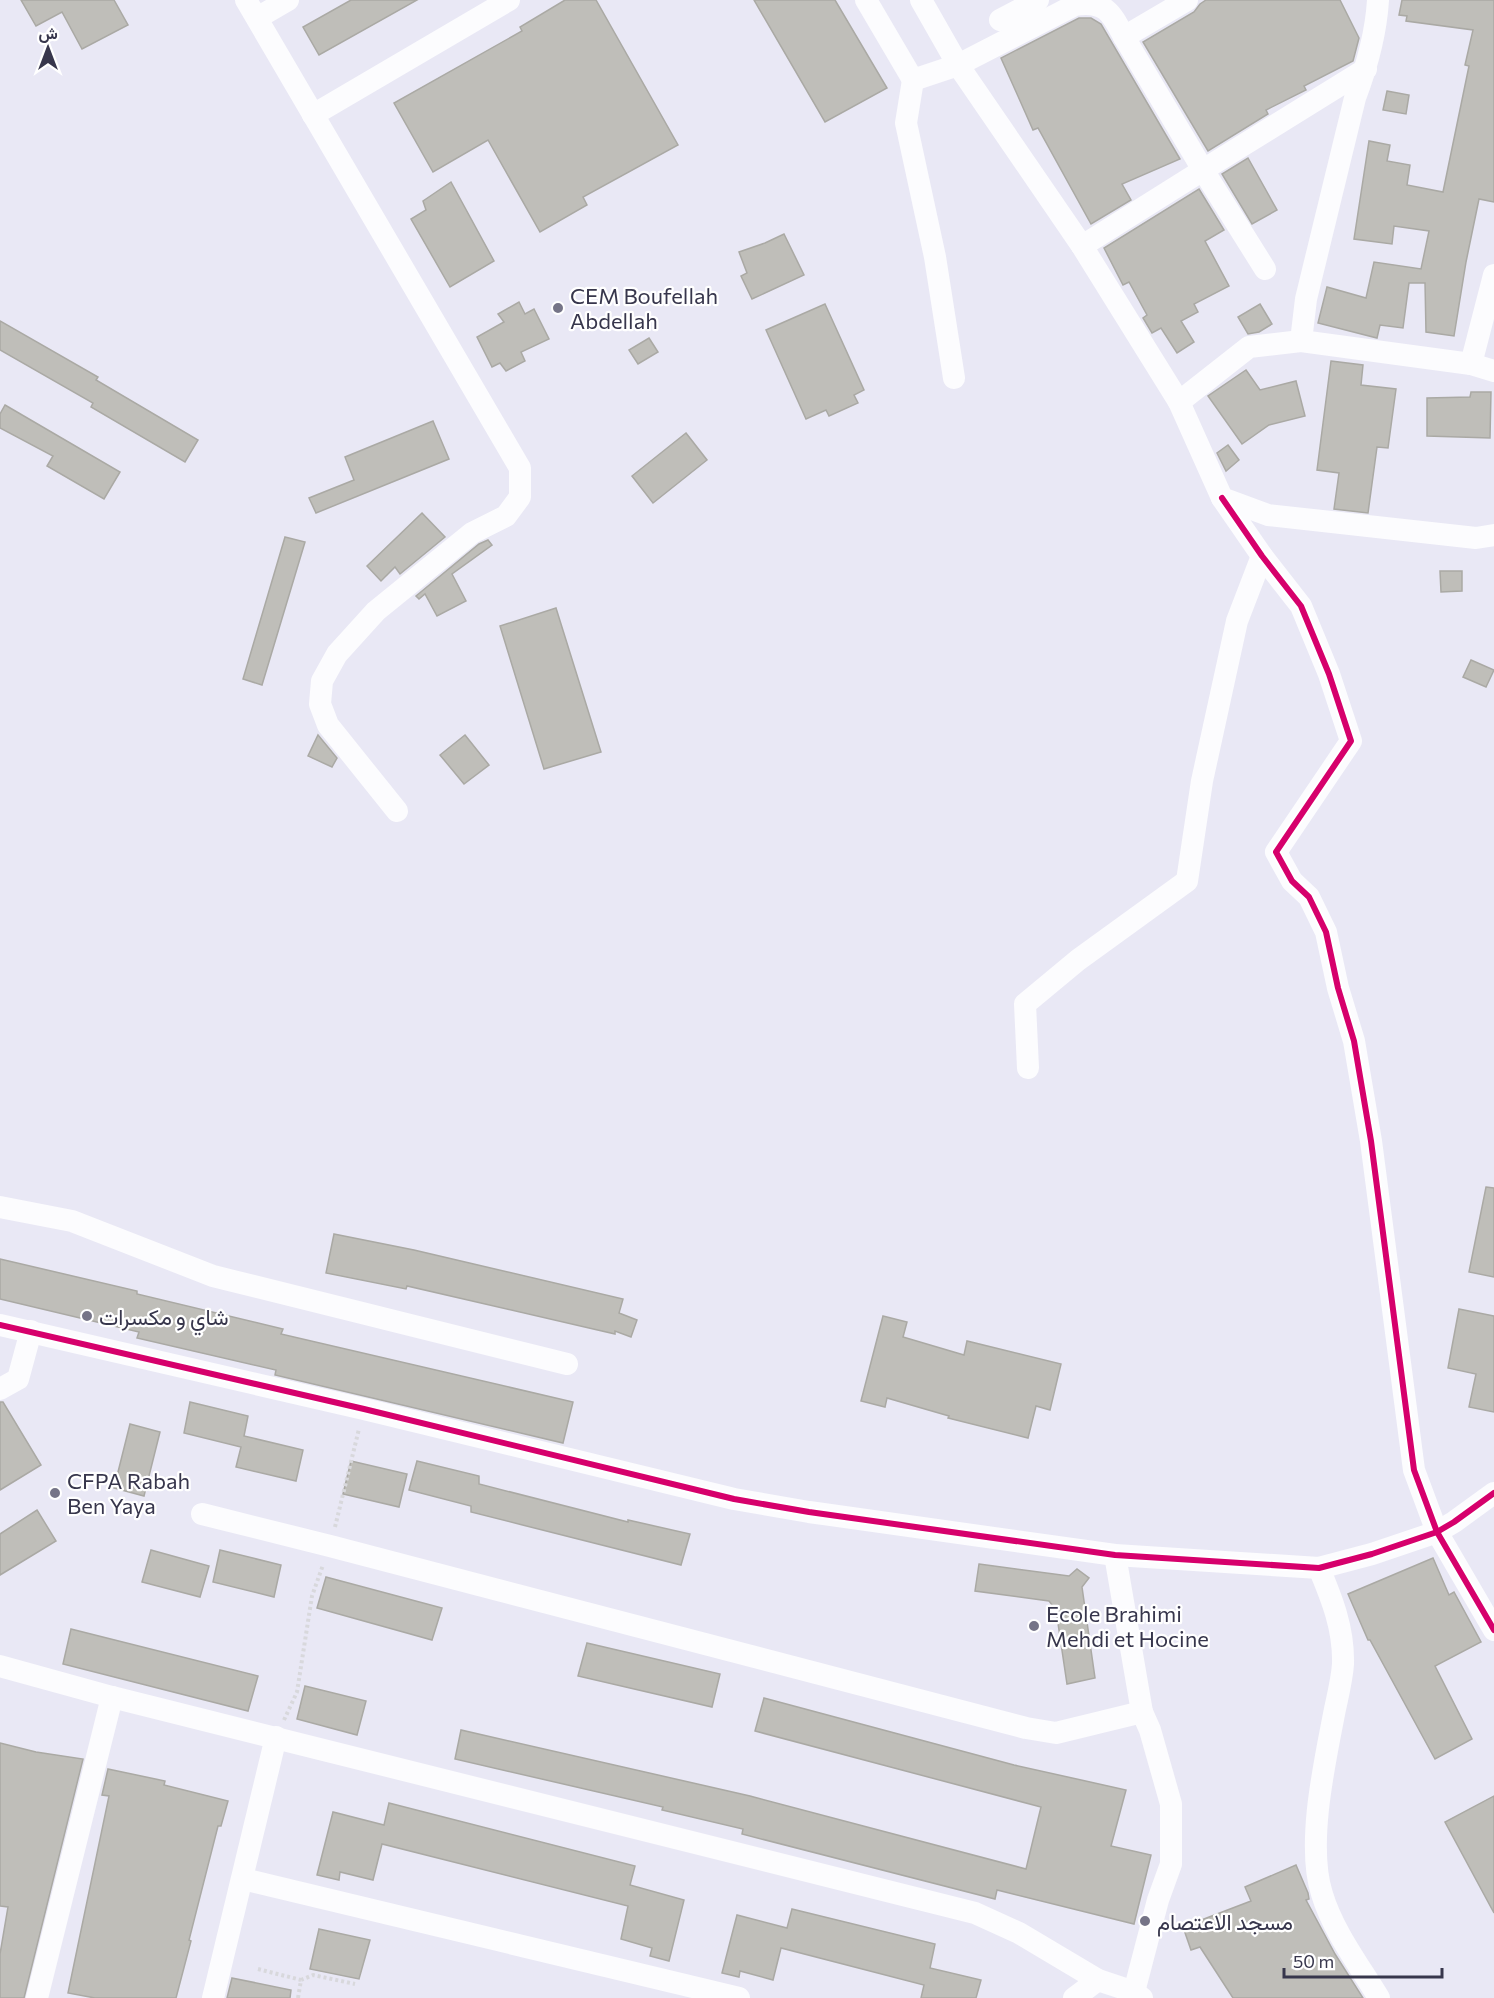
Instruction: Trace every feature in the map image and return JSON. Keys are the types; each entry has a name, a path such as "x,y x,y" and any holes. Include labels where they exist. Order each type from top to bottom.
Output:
{"street":[{"path":"288,0 251,9 520,468 520,497 506,516 472,533 376,611 337,654 322,681 320,704 328,725 397,811"},
{"path":"313,115 509,0"},
{"path":"866,0 913,80 906,123 935,257 954,378"},
{"path":"921,0 958,65 1082,246 1179,402 1222,498 1262,556 1301,606 1329,675 1351,741 1276,852 1292,880 1309,897 1326,932 1338,988 1354,1041 1371,1141 1414,1470 1437,1532 1494,1630"},
{"path":"1000,20 1038,0"},
{"path":"1124,37 1187,0"},
{"path":"1301,340 1306,299 1355,98 1366,69 1377,22 1378,0"},
{"path":"913,80 958,65 1075,4 1095,2 1110,11 1203,170 1265,269"},
{"path":"1082,246 1366,69"},
{"path":"1471,364 1494,275"},
{"path":"1179,402 1249,346 1301,340 1471,364 1494,371"},
{"path":"1222,498 1268,515 1476,538 1494,536"},
{"path":"1028,1068 1025,1004 1078,960 1187,880 1202,781 1237,621 1262,556"},
{"path":"0,1207 72,1221 213,1276 567,1364"},
{"path":"0,1325 364,1409 734,1499 809,1512 1115,1555 1319,1568 1372,1554 1437,1532 1494,1493"},
{"path":"0,1389 18,1379 31,1332"},
{"path":"202,1514 1026,1728 1056,1733 1142,1712"},
{"path":"0,1666 112,1697 975,1913 1019,1933 1098,1980 1138,1995 1158,1900 1171,1864 1171,1804 1150,1730 1142,1712 1115,1555"},
{"path":"1319,1568 1333,1600 1341,1627 1343,1665 1322,1780 1315,1857 1321,1893 1331,1918 1379,1998"},
{"path":"37,1998 112,1697"},
{"path":"213,1998 276,1737"},
{"path":"243,1879 739,1998"},
{"path":"1074,1998 1098,1980"}],"path":[{"path":"276,1737 297,1692 312,1596 330,1546 364,1409"},
{"path":"258,1969 301,1980 313,1975 356,1984"},
{"path":"298,1998 301,1980"}],"building":[{"path":"21,0 114,0 128,25 82,49 62,12 36,26"},
{"path":"351,0 417,0 319,55 303,27"},
{"path":"565,0 596,0 678,145 583,197 587,205 540,232 488,140 433,172 394,103 522,31 520,27"},
{"path":"754,0 835,0 887,88 825,122"},
{"path":"1206,0 1340,0 1359,38 1353,61 1304,86 1306,90 1266,110 1268,114 1208,151 1143,42 1194,12"},
{"path":"1402,0 1494,0 1494,202 1479,199 1454,336 1426,332 1425,283 1409,283 1403,328 1380,325 1377,338 1318,323 1327,287 1366,298 1374,262 1421,269 1429,231 1394,226 1392,244 1354,239 1369,141 1390,145 1387,161 1410,165 1407,185 1443,192 1469,66 1465,65 1473,30 1406,21 1407,16 1399,15"},
{"path":"1079,18 1091,18 1101,24 1180,159 1122,184 1131,200 1091,224 1038,128 1033,130 1001,58"},
{"path":"1387,91 1409,95 1406,114 1383,110"},
{"path":"1248,158 1277,210 1252,224 1222,174"},
{"path":"451,182 494,261 450,287 411,219 426,210 423,201"},
{"path":"1199,189 1224,230 1205,241 1229,286 1194,304 1198,312 1181,321 1194,342 1177,353 1161,328 1152,333 1143,318 1147,315 1129,282 1123,285 1104,248"},
{"path":"784,234 804,275 752,299 741,276 747,273 739,252"},
{"path":"519,302 525,314 534,309 549,339 521,352 525,361 506,371 500,363 492,367 477,337 504,322 498,314"},
{"path":"825,304 864,390 854,395 858,403 829,416 826,410 806,419 766,330"},
{"path":"1260,304 1272,324 1259,332 1248,334 1238,317"},
{"path":"0,321 98,377 96,380 198,440 185,462 91,407 93,403 0,350"},
{"path":"649,338 658,352 638,364 629,350"},
{"path":"1331,361 1363,365 1361,385 1396,389 1388,448 1377,447 1368,513 1334,509 1339,473 1317,470"},
{"path":"1246,370 1260,390 1296,381 1305,416 1269,425 1242,444 1208,396"},
{"path":"1471,392 1491,392 1490,438 1427,436 1427,398 1470,397"},
{"path":"5,405 120,472 104,499 47,466 53,456 0,428 0,414"},
{"path":"433,421 449,459 316,513 309,498 354,480 345,457"},
{"path":"686,433 707,460 653,503 632,476"},
{"path":"1228,445 1239,460 1226,471 1217,453"},
{"path":"422,513 445,537 400,574 395,567 381,581 367,566"},
{"path":"285,537 305,542 262,685 243,679"},
{"path":"488,540 492,545 452,574 466,601 437,616 425,594 419,599 416,596 479,544"},
{"path":"1440,571 1462,571 1462,591 1441,592"},
{"path":"556,608 601,752 544,769 500,626"},
{"path":"1471,660 1494,670 1486,687 1463,677"},
{"path":"318,735 337,758 332,767 308,756"},
{"path":"465,735 489,765 464,784 440,755"},
{"path":"1486,1187 1494,1188 1494,1277 1469,1272"},
{"path":"334,1234 414,1250 623,1299 619,1313 637,1320 631,1337 615,1331 615,1334 407,1286 406,1289 326,1273"},
{"path":"0,1259 137,1291 137,1294 283,1329 281,1334 573,1402 563,1443 275,1375 276,1370 137,1338 139,1332 0,1299"},
{"path":"1459,1309 1494,1316 1494,1412 1469,1407 1476,1374 1448,1368"},
{"path":"883,1316 907,1322 903,1337 964,1355 967,1341 1061,1364 1050,1410 1036,1406 1028,1438 948,1418 949,1416 887,1398 885,1407 861,1401"},
{"path":"0,1402 3,1402 41,1465 0,1490"},
{"path":"190,1402 248,1416 244,1436 303,1450 296,1481 236,1467 241,1447 184,1433"},
{"path":"130,1424 160,1432 144,1496 114,1488"},
{"path":"351,1461 407,1474 399,1507 343,1494"},
{"path":"417,1461 479,1476 479,1484 628,1522 628,1520 690,1534 681,1565 471,1512 471,1506 409,1490"},
{"path":"37,1510 56,1541 0,1575 0,1534"},
{"path":"151,1550 209,1566 200,1597 142,1582"},
{"path":"220,1550 281,1565 274,1597 213,1582"},
{"path":"1433,1558 1449,1595 1454,1592 1481,1642 1435,1666 1472,1739 1435,1759 1368,1640 1348,1594"},
{"path":"979,1564 1069,1576 1077,1569 1089,1578 1082,1587 1095,1678 1067,1684 1056,1610 1049,1601 975,1591"},
{"path":"326,1577 442,1608 432,1640 317,1608"},
{"path":"71,1629 258,1676 248,1711 63,1664"},
{"path":"587,1643 720,1674 712,1707 578,1676"},
{"path":"305,1686 366,1701 357,1735 297,1719"},
{"path":"764,1698 1014,1765 1126,1790 1111,1846 1151,1855 1134,1924 997,1890 995,1899 742,1834 743,1829 662,1810 663,1807 455,1759 461,1730 750,1796 1026,1869 1041,1807 755,1731"},
{"path":"0,1743 36,1752 83,1759 24,1998 0,1998 0,1954 8,1907 0,1906"},
{"path":"108,1769 165,1781 164,1785 228,1801 221,1826 218,1826 176,1998 95,1998 68,1993 109,1796 102,1795"},
{"path":"1494,1796 1494,1913 1445,1822"},
{"path":"389,1803 635,1866 630,1885 684,1900 669,1961 650,1956 652,1948 621,1939 628,1906 382,1844 373,1880 340,1872 339,1880 317,1875 333,1812 384,1825"},
{"path":"1296,1865 1308,1893 1309,1899 1306,1900 1335,1954 1363,1998 1233,1998 1200,1947 1191,1950 1183,1927 1251,1901 1245,1887"},
{"path":"792,1909 935,1944 930,1968 981,1980 976,1998 921,1998 924,1985 781,1948 773,1980 740,1971 739,1977 722,1973 737,1915 787,1928"},
{"path":"319,1929 370,1940 359,1979 310,1969"},
{"path":"232,1978 291,1990 290,1998 227,1998"}],"cycle path":[{"path":"1222,498 1262,556 1301,606 1329,674 1351,741 1276,852 1292,881 1309,897 1326,932 1338,988 1354,1041 1371,1141 1414,1470 1437,1532 1494,1630"},
{"path":"0,1325 364,1409 734,1499 809,1512 1115,1555 1319,1568 1372,1554 1437,1532 1494,1493"}],"place":[{"name":"CEM Boufellah Abdellah","path":"558,308"},
{"name":"شاي و مكسرات","path":"87,1316"},
{"name":"CFPA Rabah Ben Yaya","path":"55,1493"},
{"name":"Ecole Brahimi Mehdi et Hocine","path":"1034,1626"},
{"name":"مسجد الاعتصام","path":"1145,1921"}]}
